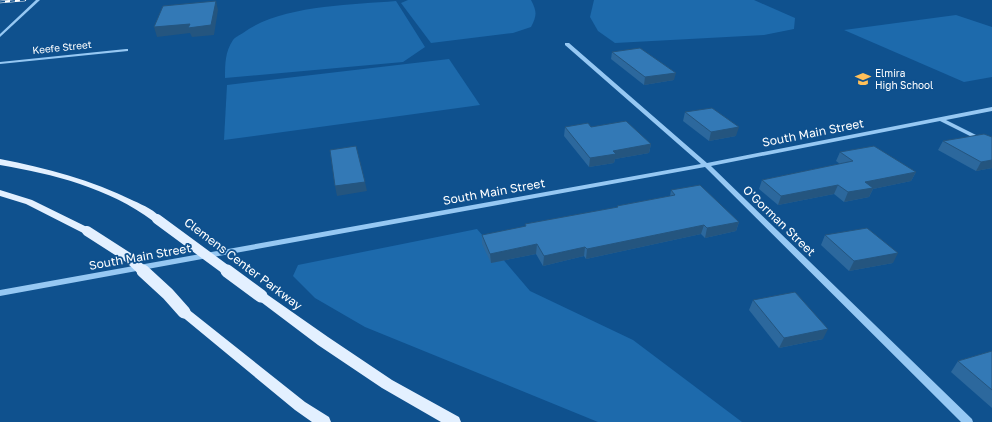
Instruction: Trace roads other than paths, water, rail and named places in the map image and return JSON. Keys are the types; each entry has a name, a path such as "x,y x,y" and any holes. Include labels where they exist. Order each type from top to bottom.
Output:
{"main road":[{"name":"Clemens Center Parkway","path":"0,162 52,172 104,190 131,202 195,246 323,341 387,384 454,422"},
{"path":"0,193 29,202 87,231 129,258 168,294 184,312 300,406 324,422"}],"street":[{"path":"0,36 38,0"},
{"name":"O'Gorman Street","path":"568,44 706,165 968,422"},
{"name":"Keefe Street","path":"0,63 126,50"},
{"name":"South Main Street","path":"0,294 706,165 992,109"},
{"path":"940,119 992,145"}],"railway":[{"path":"0,2 25,0"}],"place":[{"name":"Elmira High School","path":"863,79"}]}
